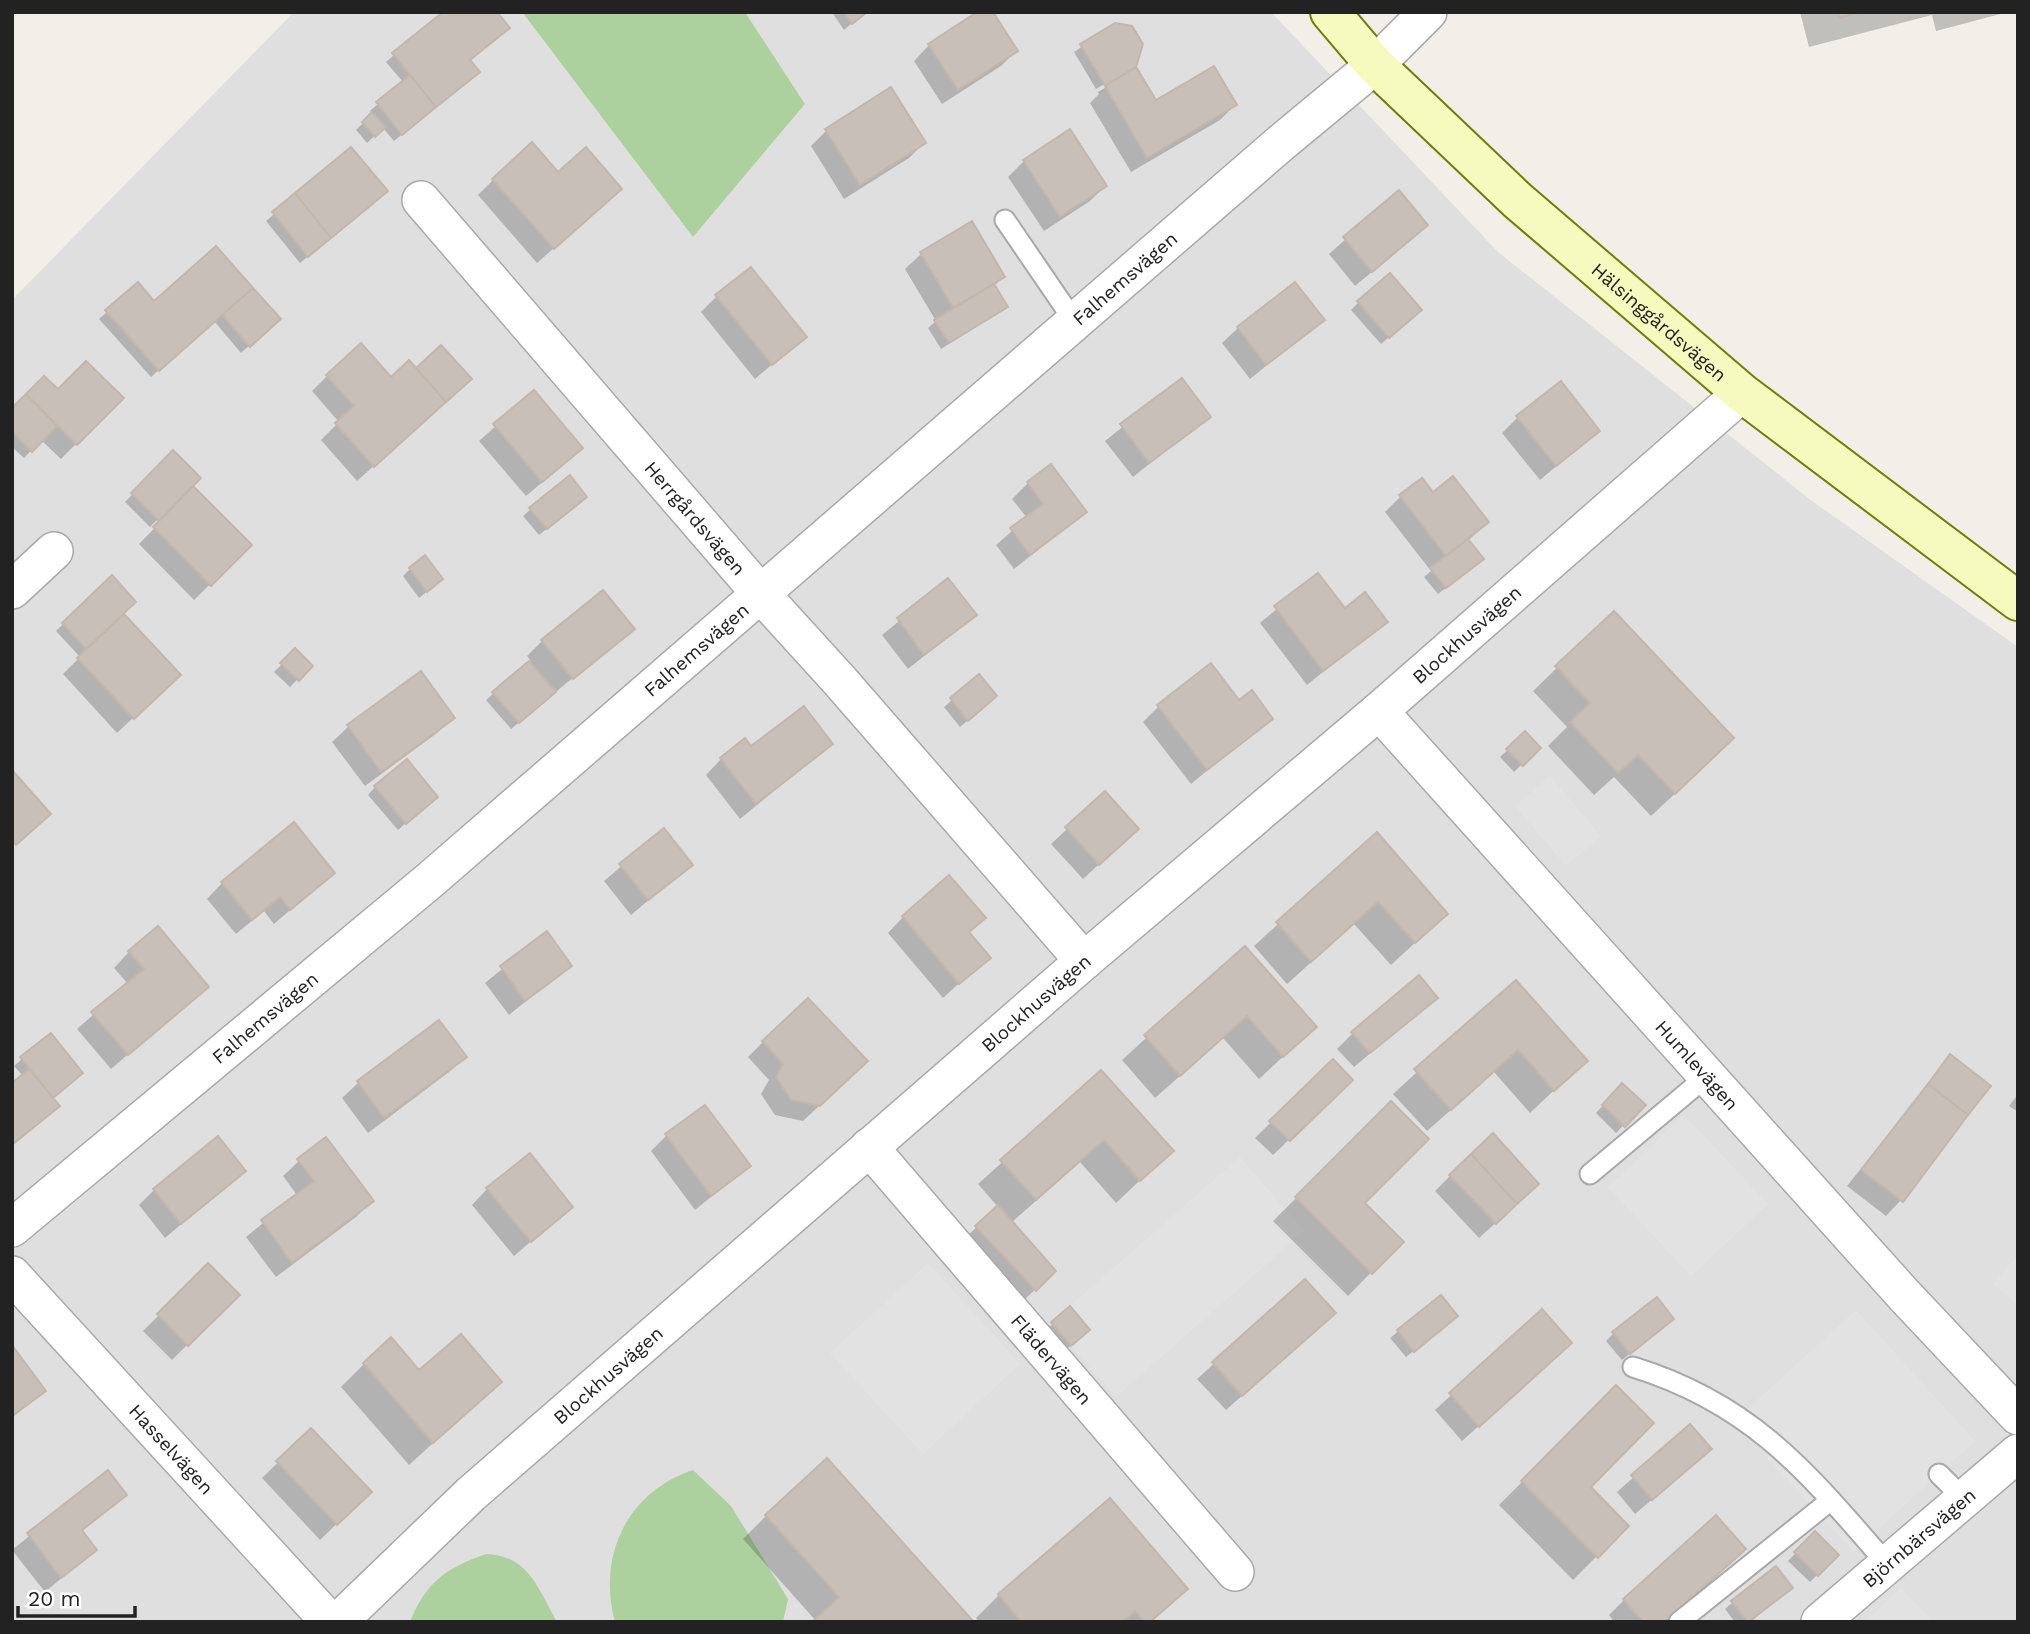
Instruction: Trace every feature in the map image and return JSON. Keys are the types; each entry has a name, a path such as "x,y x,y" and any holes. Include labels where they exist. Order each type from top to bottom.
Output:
{"street":[{"name":"Hälsinggårdsvägen","path":"1330,12 1375,65 1517,200 1742,393 2018,601"},
{"name":"Falhemsvägen","path":"12,1228 429,881 1074,321 1375,65 1428,12"},
{"name":"Herrgårdsvägen","path":"421,200 760,593 841,681 1084,961"},
{"name":"Blockhusvägen","path":"338,1622 471,1494 1084,961 1379,711 1742,393"},
{"path":"12,590 54,551"},
{"name":"Humlevägen","path":"1379,711 2018,1416"},
{"name":"Flädervägen","path":"869,1147 1235,1572"},
{"name":"Hasselvägen","path":"12,1275 330,1622"},
{"name":"Björnbärsvägen","path":"1820,1622 1887,1564 1951,1486 2018,1453"}],"lane":[{"path":"1005,220 1074,321"},
{"path":"1590,1174 1707,1076"},
{"path":"1633,1367 1667,1377 1740,1416 1782,1449 1887,1564"},
{"path":"1679,1622 1831,1500"}],"shaded area":[{"path":"294,12 522,12 693,236 805,104 745,12 1271,12 1498,252 1812,501 2018,647 2018,1622 12,1622 12,300"},
{"path":"1550,776 1601,836 1566,866 1515,806"},
{"path":"1684,1115 1768,1204 1691,1276 1608,1187"},
{"path":"1240,1157 1304,1231 1116,1397 1071,1346 1090,1330 1070,1306"},
{"path":"2018,1255 2018,1305 1993,1284"},
{"path":"928,1263 1020,1364 923,1454 830,1353"},
{"path":"1856,1310 1975,1441 1853,1552 1734,1421"},
{"path":"1901,1588 1933,1622 1865,1622"}],"green space":[{"path":"522,12 745,12 805,104 693,237"},
{"path":"693,1470 731,1506 788,1599 783,1622 615,1622 610,1597 610,1574 614,1551 623,1530 635,1510 650,1494 670,1480"},
{"path":"486,1554 501,1556 522,1567 538,1586 557,1622 410,1622 423,1596 439,1578"}],"building":[{"path":"443,12 497,12 510,28 470,60 480,72 436,107 392,53"},
{"path":"843,12 867,12 852,24"},
{"path":"977,12 993,12 1018,51 958,90 928,44"},
{"path":"1838,12 1861,12 1839,18"},
{"path":"1115,23 1132,26 1143,44 1136,67 1105,86 1080,44"},
{"path":"1214,66 1237,105 1147,158 1105,86 1136,67 1156,100"},
{"path":"410,75 436,107 402,135 376,102"},
{"path":"891,87 926,143 860,185 825,129"},
{"path":"372,112 386,127 375,137 362,122"},
{"path":"1070,129 1107,186 1060,217 1023,160"},
{"path":"532,142 558,172 586,147 622,189 554,249 492,179"},
{"path":"351,147 388,191 331,238 295,193"},
{"path":"1399,190 1428,225 1372,272 1343,237"},
{"path":"295,193 331,238 308,257 272,212"},
{"path":"972,221 1005,277 953,308 920,252"},
{"path":"216,246 253,288 159,371 105,310 138,282 154,301"},
{"path":"751,267 807,337 772,365 715,295"},
{"path":"1390,273 1422,310 1389,338 1357,301"},
{"path":"1295,282 1325,320 1266,365 1237,327"},
{"path":"994,284 1008,307 949,343 934,320"},
{"path":"253,288 281,319 250,347 222,315"},
{"path":"361,343 391,377 409,360 446,402 374,467 335,423 354,406 326,375"},
{"path":"441,345 472,379 446,402 416,368"},
{"path":"86,361 124,398 77,445 26,394 44,376 58,389"},
{"path":"1182,378 1211,417 1149,463 1120,424"},
{"path":"1561,381 1600,431 1556,466 1516,416"},
{"path":"534,390 583,448 542,482 493,424"},
{"path":"26,394 57,426 32,452 12,432 12,408"},
{"path":"173,450 201,478 159,521 131,493"},
{"path":"1051,464 1087,512 1030,555 1010,528 1043,504 1027,482"},
{"path":"570,475 587,497 547,529 529,508"},
{"path":"1453,476 1489,522 1446,556 1399,495 1422,478 1433,492"},
{"path":"193,486 252,545 211,586 153,527"},
{"path":"1468,539 1484,559 1446,588 1430,568"},
{"path":"425,555 443,579 427,592 409,568"},
{"path":"1318,573 1345,608 1365,592 1388,622 1323,671 1274,606"},
{"path":"112,575 136,602 86,649 62,623"},
{"path":"948,578 977,615 924,655 897,618"},
{"path":"603,590 635,629 573,679 541,640"},
{"path":"1614,611 1734,738 1675,794 1638,755 1618,773 1570,722 1590,703 1555,666"},
{"path":"124,614 181,675 134,719 77,658"},
{"path":"295,648 313,666 299,681 280,663"},
{"path":"529,661 556,692 519,723 492,692"},
{"path":"1211,663 1239,700 1252,690 1273,719 1207,770 1157,705"},
{"path":"421,671 455,718 381,772 347,725"},
{"path":"979,674 997,696 968,721 950,698"},
{"path":"804,706 833,744 756,804 720,758 745,738 751,746"},
{"path":"1525,731 1541,748 1523,766 1506,749"},
{"path":"407,759 438,797 406,824 374,786"},
{"path":"12,770 51,814 16,845 12,841"},
{"path":"1105,791 1139,829 1099,865 1065,827"},
{"path":"294,822 335,873 290,910 280,897 252,920 221,882"},
{"path":"664,828 693,865 648,900 619,864"},
{"path":"1377,832 1448,914 1415,943 1378,902 1311,962 1276,922"},
{"path":"949,875 986,918 969,932 991,958 959,984 902,916"},
{"path":"158,926 209,987 128,1055 91,1012 144,969 128,951"},
{"path":"547,931 572,966 525,1001 500,966"},
{"path":"1245,946 1317,1027 1283,1057 1247,1016 1180,1076 1144,1035"},
{"path":"1419,975 1438,998 1370,1053 1351,1032"},
{"path":"1516,980 1588,1061 1554,1091 1518,1050 1451,1110 1414,1069"},
{"path":"808,998 868,1061 820,1106 791,1100 776,1077 783,1064 762,1041"},
{"path":"439,1020 467,1057 384,1118 357,1081"},
{"path":"51,1033 83,1073 53,1098 20,1057"},
{"path":"1950,1054 1991,1086 1968,1115 1928,1084"},
{"path":"1333,1059 1353,1080 1290,1141 1269,1121"},
{"path":"29,1069 60,1106 12,1145 12,1083"},
{"path":"1101,1070 1174,1151 1140,1181 1104,1140 1036,1200 1000,1160"},
{"path":"1622,1083 1646,1105 1625,1127 1602,1105"},
{"path":"1928,1084 1968,1115 1903,1202 1861,1170"},
{"path":"1391,1101 1429,1139 1365,1203 1404,1242 1372,1274 1295,1197"},
{"path":"705,1105 751,1166 711,1196 665,1134"},
{"path":"1493,1133 1539,1184 1517,1204 1471,1154"},
{"path":"218,1136 246,1171 181,1224 153,1189"},
{"path":"326,1137 374,1201 292,1263 261,1220 314,1181 297,1159"},
{"path":"530,1153 573,1207 531,1242 486,1188"},
{"path":"1471,1154 1517,1204 1496,1224 1449,1175"},
{"path":"998,1205 1056,1271 1036,1291 975,1226"},
{"path":"208,1263 240,1295 188,1346 157,1314"},
{"path":"1305,1279 1336,1313 1242,1396 1212,1362"},
{"path":"1441,1295 1458,1316 1414,1352 1397,1330"},
{"path":"1657,1297 1674,1319 1630,1354 1612,1332"},
{"path":"1070,1306 1090,1330 1071,1346 1051,1322"},
{"path":"1542,1309 1572,1343 1479,1427 1449,1393"},
{"path":"461,1334 502,1382 433,1443 363,1363 391,1337 419,1370"},
{"path":"12,1345 46,1391 12,1416"},
{"path":"1616,1385 1654,1423 1591,1487 1629,1526 1598,1558 1521,1481"},
{"path":"1690,1424 1712,1449 1652,1500 1631,1475"},
{"path":"311,1428 372,1492 337,1525 276,1461"},
{"path":"827,1458 974,1622 812,1622 839,1597 765,1515"},
{"path":"108,1470 127,1495 82,1530 97,1550 61,1578 27,1533"},
{"path":"1110,1498 1188,1589 1150,1622 1144,1622 1135,1611 1123,1622 1021,1622 998,1594"},
{"path":"1716,1515 1746,1549 1665,1622 1643,1622 1623,1599"},
{"path":"1815,1531 1839,1555 1818,1576 1794,1552"},
{"path":"1776,1566 1793,1588 1748,1622 1731,1601"}]}
